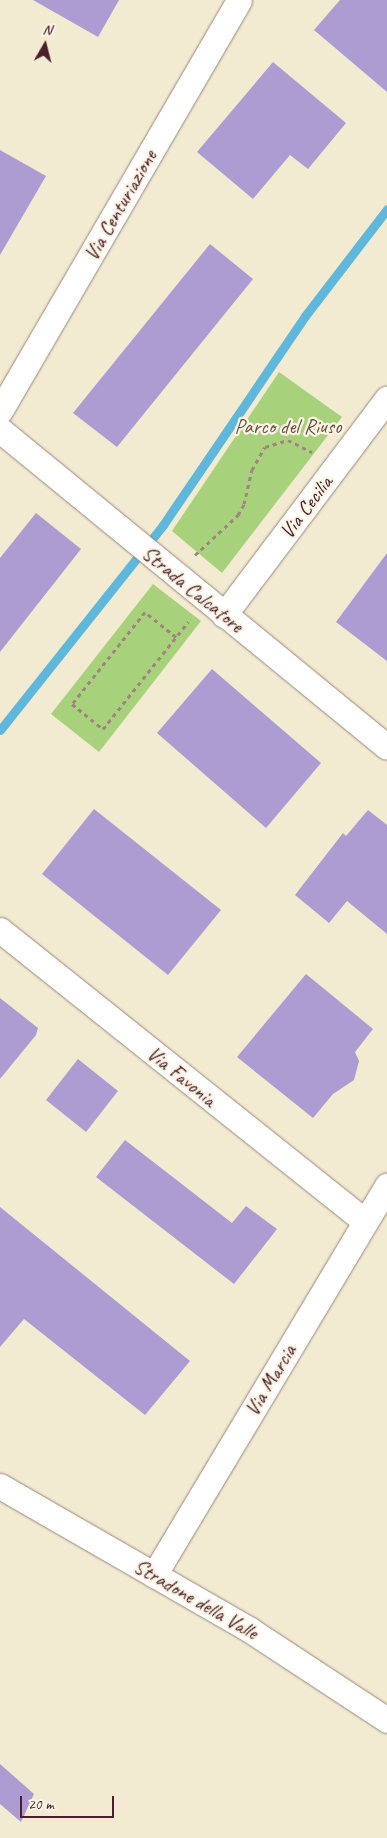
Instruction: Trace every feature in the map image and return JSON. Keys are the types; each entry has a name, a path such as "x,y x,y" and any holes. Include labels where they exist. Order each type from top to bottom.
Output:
{"street":[{"name":"Via Centuriazione","path":"0,411 239,0"},
{"name":"Via Cecilia","path":"215,607 333,471 387,399"},
{"name":"Strada Calcatore","path":"0,430 387,747"},
{"name":"Via Favonia","path":"0,930 364,1221"},
{"name":"Via Marcia","path":"154,1575 387,1185"},
{"name":"Stradone della Valle","path":"0,1486 279,1648 387,1720"}],"path":[{"path":"177,576 209,539 238,515 244,504 252,470 265,447 288,440 295,442 333,471"},
{"path":"176,637 145,612 72,704 103,729 176,637 215,607"}],"green space":[{"name":"Parco del Riuso","path":"279,372 342,417 222,573 172,531"},
{"path":"153,584 201,621 99,752 51,714"}],"building":[{"path":"33,0 119,0 98,37"},
{"path":"340,0 387,0 387,92 314,30"},
{"path":"273,62 346,123 308,169 290,155 253,199 197,152"},
{"path":"0,150 46,176 0,255"},
{"path":"210,244 253,279 117,447 73,413"},
{"path":"36,513 81,549 0,652 0,558"},
{"path":"387,553 387,661 336,622"},
{"path":"212,669 321,763 266,828 157,733"},
{"path":"94,809 221,910 168,975 42,874"},
{"path":"368,810 387,825 387,934 347,901 329,923 295,895 343,833 346,836"},
{"path":"306,974 373,1029 355,1052 359,1061 354,1080 333,1094 313,1118 237,1057"},
{"path":"0,998 38,1028 36,1035 0,1079"},
{"path":"78,1059 118,1091 86,1132 46,1100"},
{"path":"125,1140 232,1223 246,1206 277,1229 234,1284 96,1177"},
{"path":"0,1207 190,1361 145,1415 24,1319 0,1347"},
{"path":"0,1764 34,1794 21,1822 0,1804"}],"waterway":[{"path":"0,730 163,525 305,316 387,209"}]}
